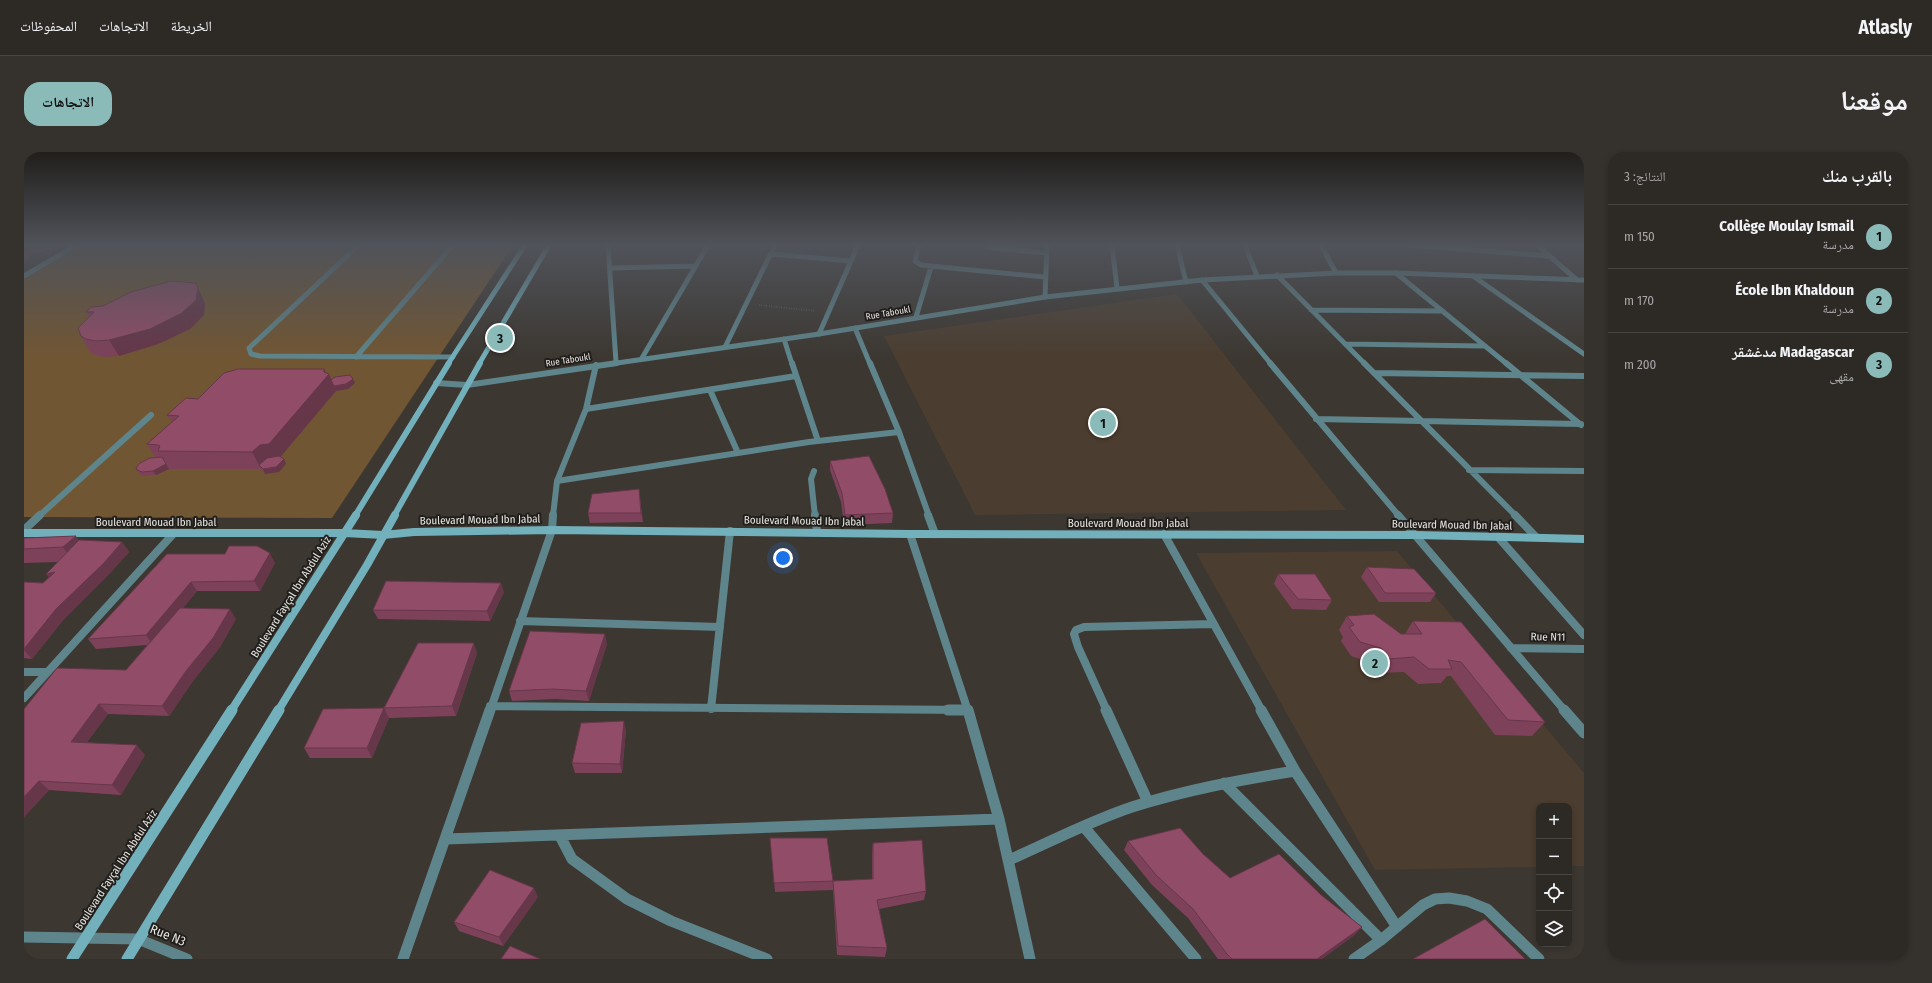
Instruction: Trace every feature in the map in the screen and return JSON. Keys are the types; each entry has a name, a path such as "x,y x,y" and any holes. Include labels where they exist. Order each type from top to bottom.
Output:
{"main road":[{"name":"Boulevard Fayçal Ibn Abdul Aziz","path":"72,959 345,533 436,383 501,283"},
{"path":"127,959 383,535 467,384 527,283"},
{"name":"Boulevard Mouad Ibn Jabal","path":"24,533 345,533 383,535 414,532 552,530 817,531 910,534 1164,534 1536,537 1584,539"}],"street":[{"path":"319,283 249,348 251,354 260,356 453,357"},
{"path":"356,356 420,283"},
{"path":"611,283 616,362"},
{"path":"642,358 685,283"},
{"path":"725,347 757,283"},
{"path":"819,334 841,283"},
{"path":"916,317 926,283"},
{"path":"1044,296 1045,283"},
{"path":"1116,283 1117,288"},
{"name":"Rue Taboukl","path":"436,383 467,384 819,334 1044,296 1178,283"},
{"path":"1204,283 1316,419 1584,733"},
{"path":"1284,283 1536,537"},
{"path":"1408,283 1582,425"},
{"path":"1482,283 1584,354"},
{"path":"1311,310 1443,311"},
{"path":"855,328 899,432 935,534"},
{"path":"784,339 818,441"},
{"path":"1345,344 1485,346"},
{"path":"403,959 446,839 490,706 552,530 557,480 586,409 596,365"},
{"path":"1374,373 1584,376"},
{"path":"586,409 796,376"},
{"path":"710,390 738,453"},
{"path":"24,530 151,414"},
{"path":"1316,419 1582,425"},
{"path":"557,480 818,441 899,432"},
{"path":"1469,470 1584,471"},
{"path":"814,471 811,478 817,531"},
{"path":"711,709 730,531"},
{"path":"24,698 174,533"},
{"path":"910,534 968,710 1009,860 1030,959"},
{"path":"1164,534 1295,771 1397,926"},
{"path":"1498,537 1584,635"},
{"path":"520,621 720,627"},
{"path":"1148,802 1078,647 1074,634 1076,630 1084,627 1213,624"},
{"name":"Rue N11","path":"1511,648 1584,649"},
{"path":"24,672 47,672"},
{"path":"490,706 968,710"},
{"path":"1009,860 1084,827 1148,802 1224,783 1295,771"},
{"path":"1224,783 1381,940"},
{"path":"446,839 998,819"},
{"path":"1084,827 1196,959"},
{"path":"560,836 572,859 627,899 670,921 767,959"},
{"path":"1354,959 1381,940 1423,905 1435,899 1467,901 1487,909 1539,959"},
{"name":"Rue N3","path":"24,937 86,937 138,940 187,959"}],"path":[{"path":"746,304 828,312"}],"shaded area":[{"path":"24,283 488,283 332,518 24,517"},
{"path":"1177,294 1346,510 975,515 884,336"},
{"path":"1397,551 1584,773 1584,866 1572,866 1572,803 1536,803 1536,867 1375,870 1196,553"}],"building":[{"path":"165,283 196,283 198,289 196,300 182,313 150,329 109,340 96,341 86,339 81,336 78,328 94,312 86,312 91,307 103,306 131,292"},
{"path":"238,369 324,369 324,372 329,374 269,444 260,445 252,452 158,451 160,446 147,444 179,416 167,415 186,398 198,399 224,373"},
{"path":"350,375 353,379 346,384 334,386 331,380 335,377"},
{"path":"279,456 284,459 276,467 263,469 259,465 267,458"},
{"path":"869,456 885,489 893,513 845,515 842,493 830,461"},
{"path":"162,457 166,464 153,471 142,472 136,468 140,463 150,458"},
{"path":"639,489 641,513 588,513 592,494"},
{"path":"76,536 63,547 24,549 24,538"},
{"path":"79,540 122,542 104,563 56,609 24,649 24,582 43,583 55,572 46,574"},
{"path":"229,546 257,546 270,553 254,581 191,582 146,635 88,639 167,554 225,554"},
{"path":"1367,567 1414,569 1436,593 1385,593"},
{"path":"1278,574 1315,574 1332,600 1298,599"},
{"path":"386,581 501,583 487,611 373,610"},
{"path":"180,608 230,609 213,638 186,671 162,706 99,704 71,742 137,745 112,785 39,781 24,797 24,709 57,668 126,670"},
{"path":"1374,614 1401,634 1422,634 1413,621 1461,622 1545,722 1508,720 1461,662 1448,660 1452,669 1429,669 1414,657 1388,659 1381,648 1360,642 1349,627 1354,625 1347,616"},
{"path":"530,631 605,634 586,691 553,689 509,691"},
{"path":"418,643 474,643 452,706 384,708"},
{"path":"384,708 367,748 304,748 323,709"},
{"path":"624,721 620,764 572,763 581,723"},
{"path":"1180,828 1203,854 1230,878 1279,854 1321,895 1362,927 1317,959 1232,959 1193,909 1157,876 1128,841"},
{"path":"770,838 827,838 833,881 774,883"},
{"path":"922,840 926,891 877,900 887,948 838,946 833,881 873,879 873,843"},
{"path":"490,870 534,888 499,937 454,922"},
{"path":"1485,919 1525,959 1413,959"},
{"path":"510,946 540,959 501,959"}],"place":[{"name":"Madagascar مدغشقر","path":"500,338"},
{"name":"Collège Moulay Ismail","path":"1103,423"},
{"name":"École Ibn Khaldoun","path":"1375,663"}]}
